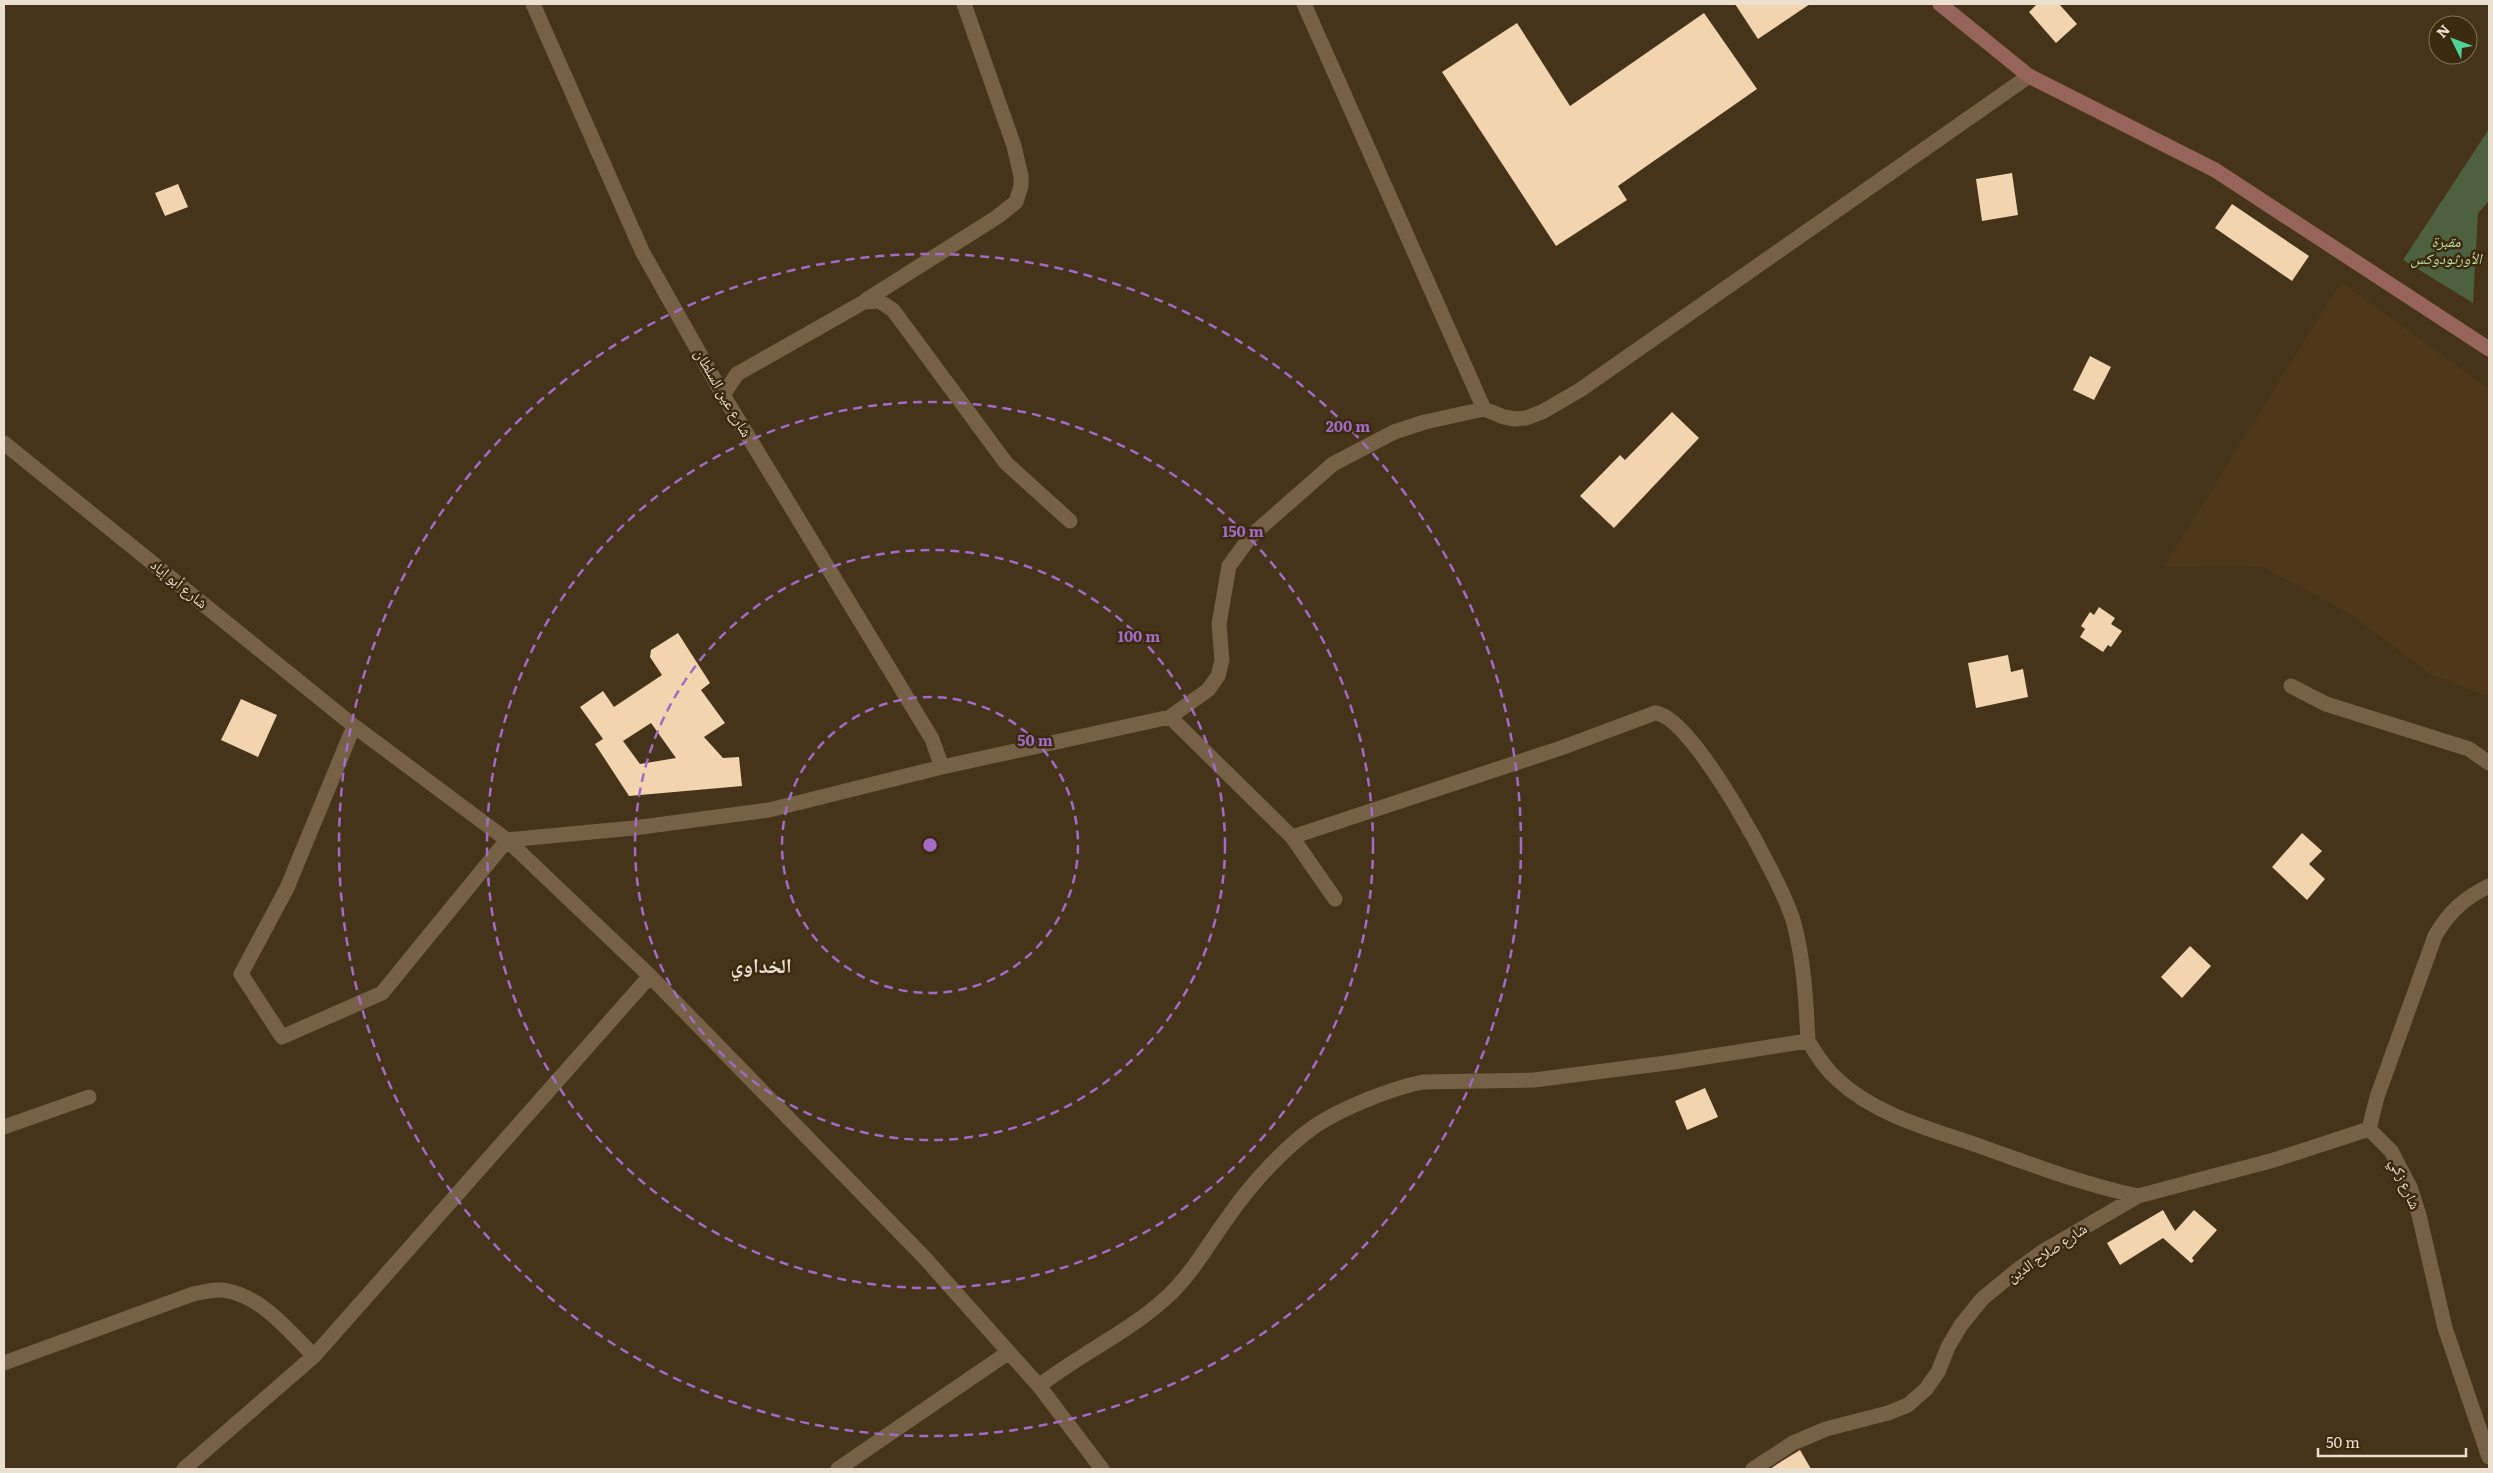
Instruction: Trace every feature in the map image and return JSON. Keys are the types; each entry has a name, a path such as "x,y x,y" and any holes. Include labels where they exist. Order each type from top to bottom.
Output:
{"street":[{"name":"شارع عين السلطان","path":"534,4 642,251 723,395 932,739 942,768"},
{"path":"723,395 738,374 903,278 1010,208 1016,202 1021,186 1014,146 964,4"},
{"path":"1304,4 1484,409"},
{"path":"1940,4 2029,76 2215,170 2489,349"},
{"path":"354,726 287,888 241,974 282,1037 382,994 507,840 634,828 769,810 942,768 1170,717 1208,690 1218,676 1222,660 1219,624 1224,584 1229,566 1251,536 1333,464 1394,432 1484,409 1515,420 1542,412 1580,390 2029,76"},
{"path":"893,310 894,290 903,278"},
{"path":"864,302 879,301 893,310 1006,463 1070,521"},
{"name":"شارع أبو إياد","path":"4,443 354,726 507,840 650,976 923,1256 1040,1386 1102,1469"},
{"path":"2291,686 2326,704 2469,750 2489,763"},
{"path":"1292,837 1562,748 1655,713 1660,713 1678,726 1696,746 1758,845 1777,882 1793,920 1804,979 1808,1041 1825,1067 1838,1081 1858,1096 1896,1117 2100,1188 2138,1196"},
{"path":"1170,717 1292,837 1335,898"},
{"path":"2369,1129 2377,1098 2435,936 2447,917 2462,900 2489,886"},
{"path":"184,1469 314,1356 650,976"},
{"path":"1040,1386 1139,1319 1167,1297 1191,1271 1232,1211 1277,1160 1316,1126 1370,1099 1423,1082 1534,1080 1674,1062 1808,1041"},
{"path":"4,1127 89,1097"},
{"name":"شارع صلاح الدين","path":"1754,1469 1793,1443 1826,1429 1888,1413 1908,1405 1926,1389 1938,1372 1948,1347 1961,1325 1982,1299 2042,1252 2138,1196 2274,1160 2369,1129"},
{"name":"شارع زكي","path":"2369,1129 2391,1151 2410,1188 2420,1214 2445,1328 2489,1457"},
{"path":"4,1363 193,1294 226,1290 243,1295 258,1303 314,1356"},
{"path":"838,1469 1009,1352"}],"shaded area":[{"path":"2341,282 2489,389 2489,697 2430,674 2351,614 2261,566 2164,567"}],"green space":[{"name":"مقبرة الأورثودوكس","path":"2489,129 2489,201 2478,213 2473,303 2403,260"}],"building":[{"path":"1735,4 1810,4 1758,39"},
{"path":"2037,4 2059,4 2077,24 2056,43 2029,12"},
{"path":"1704,13 1757,89 1618,186 1627,200 1556,246 1442,72 1517,23 1570,106"},
{"path":"2012,173 2018,215 1982,221 1976,179"},
{"path":"178,184 188,207 165,216 155,193"},
{"path":"2232,204 2309,256 2292,281 2215,228"},
{"path":"2090,356 2111,367 2094,400 2073,390"},
{"path":"1672,412 1699,438 1614,528 1580,496 1620,455 1625,460"},
{"path":"2099,607 2115,618 2111,624 2122,631 2111,647 2108,645 2103,652 2080,637 2085,629 2081,626 2090,612 2094,615"},
{"path":"678,633 710,683 701,690 725,723 704,737 723,758 739,757 742,786 629,796 595,744 603,739 580,707 603,691 614,707 662,675 650,657 651,650","holes":["651,723 676,758 640,764 623,741"]},
{"path":"2008,655 2011,672 2023,669 2028,697 1976,708 1968,663"},
{"path":"241,699 277,715 258,757 221,740"},
{"path":"2302,833 2322,851 2309,864 2325,879 2307,900 2272,867"},
{"path":"2190,946 2211,966 2182,998 2161,977"},
{"path":"1705,1088 1718,1117 1687,1130 1675,1101"},
{"path":"2163,1210 2175,1231 2194,1210 2217,1230 2192,1258 2194,1261 2191,1263 2163,1238 2120,1265 2107,1243"},
{"path":"1800,1450 1811,1469 1770,1469 1782,1461"}],"district":[{"name":"الخداوي","path":"761,966"}]}
